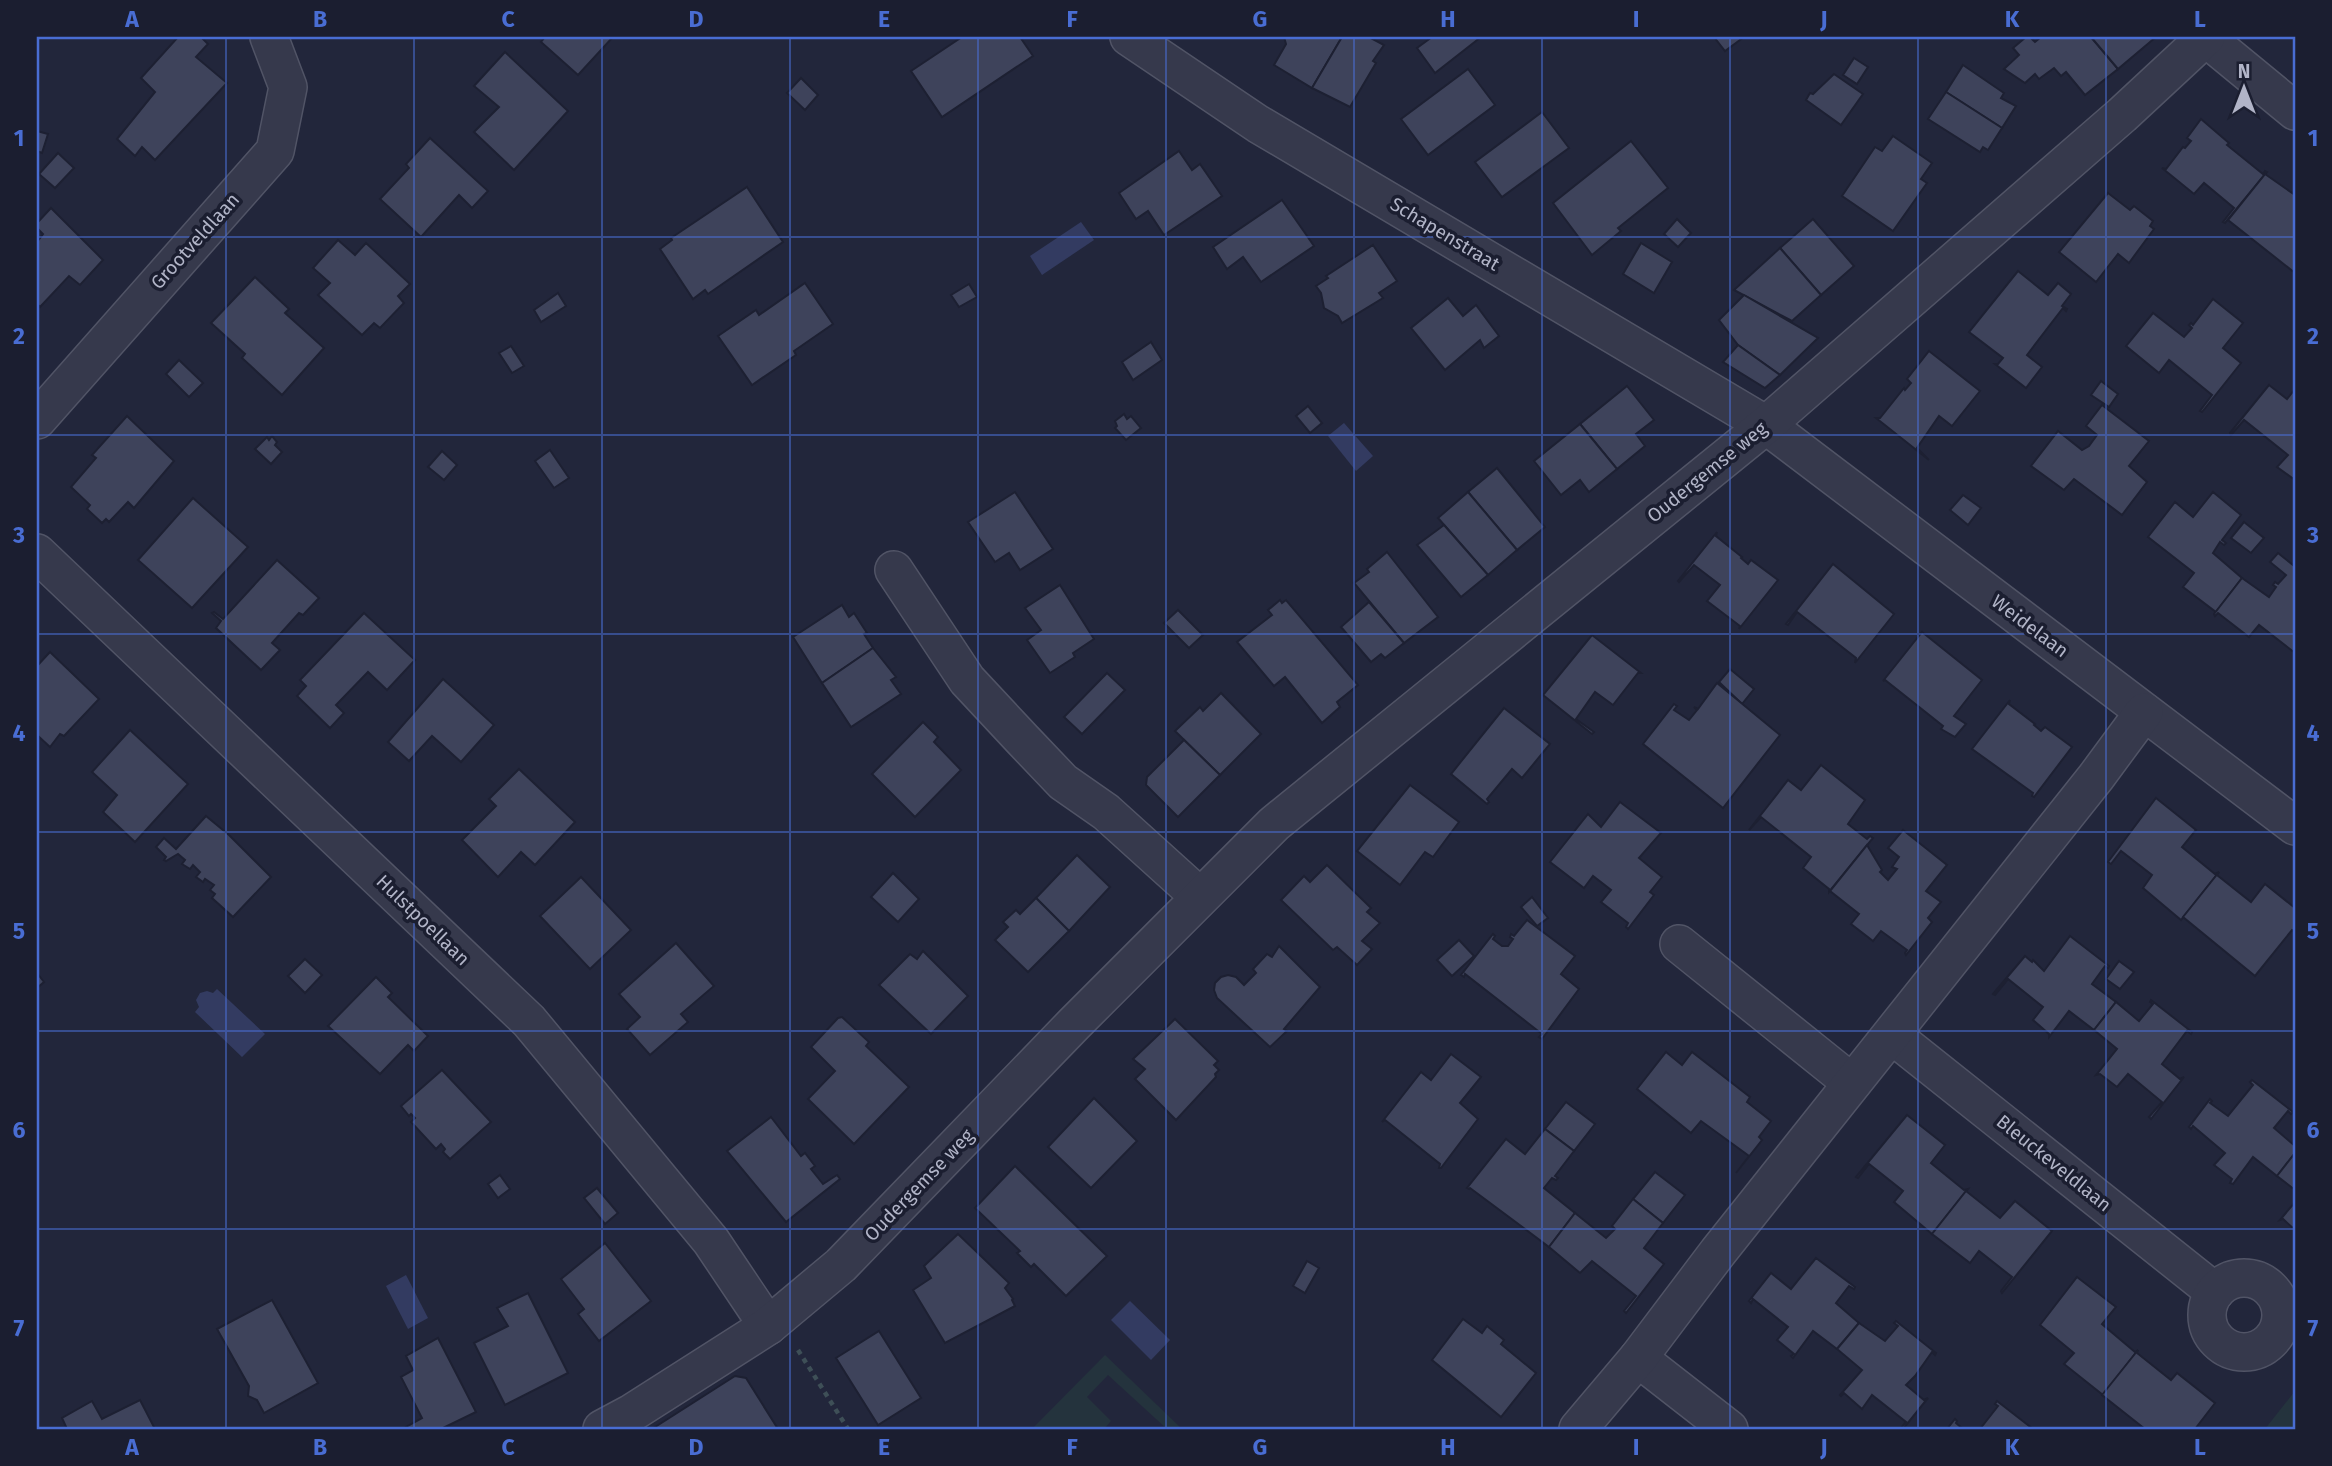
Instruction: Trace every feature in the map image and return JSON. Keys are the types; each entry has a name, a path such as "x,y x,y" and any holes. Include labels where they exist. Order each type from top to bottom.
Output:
{"street":[{"name":"Grootveldlaan","path":"37,420 275,151 288,87 269,37"},
{"name":"Schapenstraat","path":"1129,37 1258,124 1766,425"},
{"name":"Oudergemse weg","path":"602,1429 768,1326 841,1265 1064,1034 1274,824 1766,425 2122,115 2205,37"},
{"path":"2205,37 2295,111"},
{"name":"Weidelaan","path":"1766,425 2295,826"},
{"name":"Hulstpoellaan","path":"37,553 529,1021 711,1241 768,1326"},
{"path":"894,570 967,680 1063,782 1106,812 1200,897"},
{"path":"1578,1429 1638,1358 1852,1083 2096,777 2144,712"},
{"path":"1679,944 1852,1083"},
{"name":"Bleuckeveldlaan","path":"1892,1035 2215,1292"},
{"path":"1638,1358 1729,1429"}],"path":[{"path":"768,1326 793,1342 848,1429"}],"shaded area":[{"path":"1105,1355 1182,1429 1167,1429 1108,1375 1087,1397 1111,1421 1104,1429 1032,1429"},
{"path":"2295,1391 2295,1429 2265,1429"}],"water":[{"path":"1081,222 1094,240 1042,275 1030,256"},
{"path":"1344,423 1373,456 1356,471 1328,436"},
{"path":"217,989 265,1034 242,1057 195,1012 199,1007 196,1000 200,993 213,993"},
{"path":"406,1275 428,1318 408,1329 386,1286"},
{"path":"1130,1301 1170,1340 1151,1360 1111,1320"}],"building":[{"path":"178,37 201,37 208,44 196,57 227,83 155,160 142,147 135,156 117,139 155,92 141,78"},
{"path":"545,37 613,37 578,75 541,42"},
{"path":"962,37 1020,37 1033,56 942,117 911,71"},
{"path":"1284,37 1342,37 1312,88 1274,65 1286,44"},
{"path":"1342,37 1369,37 1384,45 1350,107 1312,88"},
{"path":"1432,37 1481,37 1435,73 1417,48"},
{"path":"1714,37 1744,37 1725,51"},
{"path":"2026,37 2035,42 2041,37 2091,37 2118,69 2085,95 2066,72 2061,76 2054,68 2039,79 2035,74 2025,83 2004,69 2019,55 2013,48"},
{"path":"2091,37 2156,37 2118,69"},
{"path":"505,52 568,111 514,170 474,132 499,107 474,86"},
{"path":"1854,58 1868,67 1857,84 1843,75"},
{"path":"1963,65 2004,93 2001,98 2016,106 2002,128 1946,92"},
{"path":"1468,69 1495,105 1428,155 1401,119"},
{"path":"1834,74 1863,94 1841,125 1806,100 1810,93 1813,94"},
{"path":"801,78 818,95 805,110 787,93"},
{"path":"1946,92 2002,128 1988,150 1983,147 1980,152 1928,119"},
{"path":"1542,112 1569,148 1502,197 1475,162"},
{"path":"2201,119 2229,143 2227,145 2263,174 2267,172 2225,223 2223,222 2234,208 2204,183 2194,194 2162,168 2166,169 2191,141 2187,138"},
{"path":"37,131 48,134 42,153 37,151"},
{"path":"1893,136 1932,163 1921,179 1927,183 1893,231 1842,196 1875,147 1882,151"},
{"path":"430,138 488,191 472,208 459,195 421,237 380,199 409,168 406,164"},
{"path":"1631,141 1668,188 1618,228 1621,231 1592,255 1553,203"},
{"path":"1179,151 1192,170 1200,164 1222,196 1164,235 1148,211 1136,219 1119,193"},
{"path":"58,153 74,168 55,188 39,174"},
{"path":"2265,174 2295,195 2295,273 2228,220"},
{"path":"747,187 783,242 708,294 705,290 693,299 660,249 672,240 671,238"},
{"path":"2108,193 2130,210 2134,206 2153,221 2150,226 2154,229 2129,263 2118,254 2096,282 2059,252"},
{"path":"1282,200 1314,246 1261,282 1243,257 1227,269 1213,247"},
{"path":"51,208 103,260 80,285 69,276 40,307 37,304 37,242 43,234 37,228 37,223"},
{"path":"1677,219 1691,233 1678,247 1664,234"},
{"path":"1813,219 1854,266 1821,295 1780,248"},
{"path":"338,240 355,255 366,243 410,284 398,296 404,303 380,328 374,323 362,335 318,295 330,283 313,268"},
{"path":"1641,243 1672,262 1654,293 1623,274"},
{"path":"1373,245 1397,281 1379,293 1383,298 1342,323 1338,316 1324,308 1321,293 1316,286 1328,278 1326,276"},
{"path":"1780,248 1821,295 1792,321 1734,290"},
{"path":"2018,271 2048,295 2058,283 2071,294 2062,306 2066,311 2063,308 2027,355 2042,367 2026,388 1995,364 2003,358 1969,332"},
{"path":"255,277 289,309 285,313 324,348 282,395 242,358 245,354 211,323"},
{"path":"805,283 833,324 794,351 796,355 752,385 718,336 756,310 759,315"},
{"path":"969,284 977,297 959,307 951,295"},
{"path":"558,293 566,306 541,322 534,310"},
{"path":"1744,295 1818,338 1780,375 1738,345 1719,320"},
{"path":"1448,298 1463,316 1476,305 1499,336 1484,348 1480,340 1445,370 1411,328"},
{"path":"2213,299 2243,323 2223,348 2241,363 2202,412 2200,411 2212,395 2169,360 2159,373 2126,346 2153,313 2184,337 2192,328 2189,325 2193,325"},
{"path":"1151,342 1162,360 1133,380 1122,362"},
{"path":"1738,345 1780,375 1765,388 1723,362"},
{"path":"511,346 524,366 512,373 499,353"},
{"path":"1929,351 1980,391 1952,426 1939,416 1917,448 1929,460 1876,418 1880,418 1911,383 1907,379"},
{"path":"179,360 203,383 189,397 166,374"},
{"path":"2101,381 2118,394 2109,407 2091,395"},
{"path":"2269,385 2287,399 2295,389 2295,480 2277,467 2288,455 2244,420 2231,435 2230,433"},
{"path":"1627,386 1654,420 1636,434 1645,446 1617,469 1580,424"},
{"path":"2102,405 2149,441 2129,466 2147,482 2122,515 2074,479 2064,490 2031,466 2058,431 2082,450 2089,446 2097,435 2086,426"},
{"path":"1308,406 1322,423 1310,433 1296,416"},
{"path":"1124,414 1127,419 1131,416 1141,428 1126,440 1115,428 1115,421"},
{"path":"127,416 174,461 134,508 128,502 109,522 106,519 102,523 87,509 90,505 71,487 96,458 92,455"},
{"path":"1580,424 1617,469 1589,492 1580,480 1561,495 1534,461"},
{"path":"272,436 277,442 275,445 282,452 271,464 255,449 267,437 269,440"},
{"path":"550,450 569,478 554,488 535,461"},
{"path":"442,451 457,465 444,480 428,467"},
{"path":"1497,468 1545,527 1517,550 1468,492"},
{"path":"1015,492 1053,549 1020,570 1009,553 995,562 968,522"},
{"path":"1468,492 1517,550 1488,575 1438,518"},
{"path":"2213,492 2241,515 2222,540 2226,543 2224,545 2220,542 2213,553 2242,578 2216,612 2183,587 2194,573 2148,537 2175,502 2193,517"},
{"path":"1963,495 1981,508 1968,525 1950,510"},
{"path":"193,498 248,547 192,608 138,560"},
{"path":"2244,522 2264,538 2251,553 2231,538"},
{"path":"1444,525 1488,575 1461,597 1417,545"},
{"path":"1717,532 1716,536 1748,564 1751,560 1778,580 1739,629 1740,626 1707,601 1720,585 1694,565 1678,581"},
{"path":"1387,552 1438,617 1404,643 1354,583 1369,572 1367,569"},
{"path":"2278,553 2293,565 2295,562 2295,653 2259,625 2249,637 2218,613 2215,616 2214,614 2242,578 2269,597 2276,587 2273,585 2275,582 2278,584 2286,575 2270,562"},
{"path":"277,560 319,598 303,615 299,613 272,643 280,650 261,670 216,628 221,621 212,613 223,619"},
{"path":"1833,564 1894,614 1855,663 1856,658 1797,612 1788,625 1786,624"},
{"path":"1060,585 1094,639 1073,653 1075,657 1050,673 1027,640 1041,630 1025,608"},
{"path":"1280,600 1282,603 1286,600 1358,685 1337,702 1340,707 1322,723 1285,677 1274,686 1237,642 1272,615 1268,610"},
{"path":"1369,602 1404,643 1385,658 1381,654 1371,662 1341,627"},
{"path":"842,605 849,617 854,613 873,648 822,683 793,637"},
{"path":"1178,610 1203,635 1189,648 1164,623"},
{"path":"364,613 415,660 387,690 368,672 336,705 344,713 330,728 297,696 306,686 300,680"},
{"path":"1922,632 1982,680 1954,716 1966,724 1955,737 1941,729 1943,726 1883,681"},
{"path":"1592,635 1641,673 1638,673 1613,705 1595,692 1576,719 1594,732 1592,734 1543,695"},
{"path":"873,648 896,677 891,680 901,694 851,727 822,683"},
{"path":"50,652 99,699 64,736 60,734 50,747 37,735 37,666"},
{"path":"1730,669 1754,689 1742,704 1719,682"},
{"path":"1107,673 1125,690 1082,734 1064,717"},
{"path":"443,679 494,725 461,762 432,736 409,761 388,742"},
{"path":"1717,683 1780,735 1723,808 1643,744 1674,704 1677,706 1674,710 1689,720 1697,710 1694,707 1698,709"},
{"path":"1221,693 1261,734 1220,775 1175,731 1200,707 1203,711"},
{"path":"2010,700 2009,704 2041,731 2045,727 2072,747 2034,797 2033,793 1972,749"},
{"path":"1504,708 1550,744 1522,778 1512,769 1487,799 1487,804 1451,774"},
{"path":"923,722 938,737 934,742 961,770 915,817 872,774"},
{"path":"130,730 188,784 135,842 103,812 117,795 92,772"},
{"path":"1184,740 1220,775 1178,817 1146,785 1147,777"},
{"path":"1821,765 1865,800 1848,824 1867,839 1870,836 1873,838 1829,892 1829,889 1803,868 1811,857 1761,817 1749,830 1788,780 1801,790"},
{"path":"519,769 575,822 535,865 521,852 498,877 462,840 496,806 489,799"},
{"path":"1410,785 1459,822 1433,857 1425,852 1400,885 1357,851"},
{"path":"2156,798 2196,830 2182,847 2215,874 2219,872 2181,920 2143,888 2152,875 2121,851 2111,864 2108,862"},
{"path":"1620,802 1661,833 1639,858 1662,877 1650,892 1654,895 1628,929 1628,923 1601,902 1611,890 1593,876 1584,888 1550,862 1588,814 1601,827"},
{"path":"206,816 271,877 233,917 212,898 215,894 210,890 214,885 196,877 200,872 193,865 190,869 182,864 185,860 178,854 166,861 166,857 156,847 164,838 176,849"},
{"path":"1903,830 1947,865 1926,891 1941,902 1928,918 1932,922 1906,955 1907,950 1881,931 1873,941 1851,924 1859,914 1830,891 1867,845 1882,870 1880,872 1888,880 1897,869 1892,867 1899,857 1888,848"},
{"path":"1077,855 1110,887 1069,931 1036,898"},
{"path":"1327,865 1371,908 1367,912 1380,923 1362,941 1372,949 1357,965 1337,947 1333,950 1281,900 1304,876 1310,882"},
{"path":"2219,872 2217,875 2251,902 2265,884 2295,908 2295,932 2292,930 2255,976 2183,917"},
{"path":"893,873 919,899 898,922 871,897"},
{"path":"581,877 631,930 590,969 540,916"},
{"path":"1532,897 1548,918 1537,926 1521,907"},
{"path":"1036,898 1069,931 1028,972 995,940 1008,927 1003,922 1016,910 1020,914"},
{"path":"1527,920 1575,956 1561,974 1579,989 1542,1039 1539,1037 1542,1034 1465,974 1464,977 1461,975 1493,934 1493,939 1502,946 1508,946 1513,939 1511,934 1514,936"},
{"path":"2070,936 2109,966 2105,966 2092,984 2116,1002 2094,1030 2069,1011 2049,1037 2033,1020 2043,1007 2008,979 1995,995 1993,994 2025,956 2044,971"},
{"path":"1459,940 1474,956 1452,976 1437,960"},
{"path":"676,943 714,986 681,1014 688,1022 650,1055 627,1029 640,1017 619,994"},
{"path":"1279,946 1320,987 1284,1029 1287,1031 1270,1047 1217,998 1214,990 1215,983 1228,975 1236,977 1244,985 1256,973 1253,969 1267,954 1272,957"},
{"path":"923,951 968,996 931,1034 879,985 910,954 917,959"},
{"path":"305,959 322,975 305,993 288,976"},
{"path":"2119,961 2134,972 2120,989 2106,979"},
{"path":"37,973 44,982 37,988"},
{"path":"376,977 392,993 388,997 428,1036 414,1051 408,1045 380,1074 328,1026"},
{"path":"2151,1000 2192,1032 2191,1034 2187,1031 2162,1064 2180,1079 2184,1077 2151,1119 2149,1117 2162,1102 2128,1074 2117,1087 2100,1074 2096,1075 2117,1049 2094,1030 2116,1002 2139,1021 2153,1004"},
{"path":"842,1017 869,1042 866,1046 909,1087 854,1144 808,1099 835,1071 811,1047"},
{"path":"1175,1019 1218,1061 1214,1065 1219,1070 1215,1074 1216,1077 1176,1120 1135,1079 1145,1069 1133,1059"},
{"path":"1666,1052 1682,1065 1692,1052 1750,1097 1747,1102 1771,1121 1759,1137 1762,1140 1736,1173 1749,1156 1701,1121 1691,1133 1637,1089"},
{"path":"1451,1054 1481,1077 1460,1103 1478,1119 1439,1168 1440,1164 1385,1120 1382,1122 1421,1072 1431,1080"},
{"path":"442,1070 491,1122 450,1159 443,1152 445,1149 441,1144 436,1149 411,1122 415,1118 411,1114 409,1116 401,1106"},
{"path":"2252,1080 2293,1112 2291,1114 2288,1111 2274,1128 2295,1146 2295,1153 2277,1176 2253,1157 2233,1184 2230,1183 2232,1179 2214,1165 2225,1153 2193,1126 2191,1129 2189,1127 2210,1099 2210,1103 2228,1116 2253,1085 2250,1082"},
{"path":"1094,1098 1137,1141 1091,1188 1048,1147"},
{"path":"1566,1102 1595,1124 1574,1151 1545,1129"},
{"path":"1907,1115 1945,1145 1931,1163 1964,1190 1968,1189 1932,1234 1894,1202 1903,1191 1869,1164 1858,1178 1856,1177"},
{"path":"771,1117 801,1156 805,1153 815,1166 811,1169 823,1184 837,1175 840,1179 786,1222 727,1151"},
{"path":"1545,1129 1574,1151 1555,1176 1558,1178 1552,1178 1544,1188 1575,1213 1549,1247 1467,1188 1506,1139 1525,1154"},
{"path":"2295,1153 2295,1190 2277,1176"},
{"path":"1015,1166 1107,1256 1066,1296 1034,1264 1031,1267 1017,1253 1020,1251 975,1208"},
{"path":"1655,1172 1685,1195 1663,1223 1633,1199"},
{"path":"500,1175 510,1189 498,1198 488,1184"},
{"path":"597,1188 618,1213 605,1224 584,1198"},
{"path":"1966,1191 2000,1218 2015,1201 2052,1231 2002,1293 2012,1277 1979,1251 1970,1263 1932,1234"},
{"path":"1633,1199 1663,1223 1644,1248 1664,1264 1626,1313 1624,1311 1636,1296 1592,1261 1580,1273 1549,1247 1575,1213 1606,1238 1615,1229 1612,1226"},
{"path":"2295,1202 2295,1230 2283,1219 2280,1220"},
{"path":"958,1234 1009,1283 1005,1288 1015,1306 945,1343 913,1290 931,1278 924,1266"},
{"path":"605,1243 651,1301 599,1341 578,1314 584,1309 561,1279"},
{"path":"1816,1258 1855,1287 1854,1289 1849,1286 1836,1303 1859,1323 1837,1349 1813,1331 1793,1358 1791,1356 1794,1354 1777,1340 1788,1327 1753,1299 1751,1303 1749,1301 1771,1273 1791,1289"},
{"path":"1307,1261 1319,1268 1305,1293 1293,1286"},
{"path":"2077,1277 2116,1307 2102,1324 2135,1352 2138,1350 2103,1395 2064,1364 2074,1353 2040,1325"},
{"path":"528,1293 568,1373 505,1405 474,1343 508,1326 497,1308"},
{"path":"272,1300 318,1383 264,1413 257,1400 248,1396 249,1386 217,1329"},
{"path":"1463,1319 1482,1333 1487,1326 1504,1340 1501,1344 1536,1373 1501,1417 1432,1360"},
{"path":"1896,1321 1936,1353 1935,1355 1932,1352 1906,1385 1924,1400 1928,1398 1903,1429 1900,1429 1906,1422 1872,1395 1862,1409 1844,1393 1840,1395 1862,1370 1837,1349 1859,1323 1885,1341 1898,1326 1894,1323"},
{"path":"879,1331 921,1398 878,1425 836,1358"},
{"path":"438,1338 476,1412 441,1429 407,1429 406,1427 422,1418 401,1377 413,1370 406,1356"},
{"path":"2138,1350 2137,1353 2171,1380 2177,1373 2215,1403 2195,1429 2145,1429 2102,1395"},
{"path":"735,1376 746,1378 778,1429 652,1429"},
{"path":"140,1400 155,1429 67,1429 62,1418 92,1401 102,1419"},
{"path":"1997,1401 2033,1429 1980,1429 1998,1406 1995,1404"},
{"path":"1955,1419 1963,1429 1947,1429"}]}
